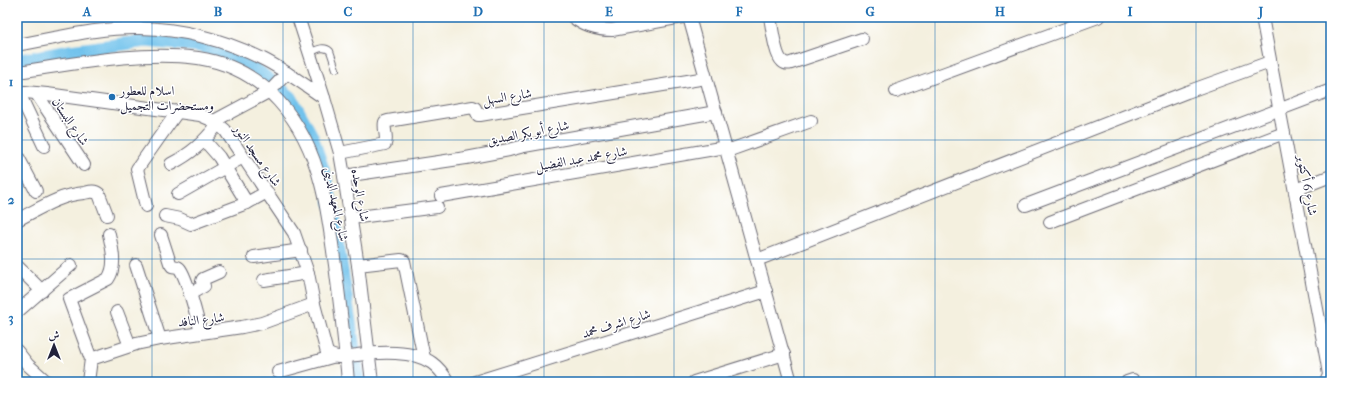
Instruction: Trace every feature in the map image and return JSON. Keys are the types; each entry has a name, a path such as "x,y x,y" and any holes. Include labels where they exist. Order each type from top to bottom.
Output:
{"street":[{"name":"شارع الوحده","path":"298,17 340,153 358,265 372,382"},
{"path":"573,17 590,28 601,30 612,30 641,21 682,17"},
{"path":"689,17 792,382"},
{"path":"770,17 778,55 786,64 862,39"},
{"path":"896,91 1098,17"},
{"name":"شارع 6 أكتوبر","path":"1262,17 1327,362 1328,375 1326,382"},
{"path":"17,45 104,30 140,28 172,31 205,37 236,47 287,73 324,98"},
{"name":"شارع المعهد الدينى","path":"17,72 122,57 171,56 198,58 224,64 248,75 270,91 288,111 302,134 313,158 321,184 334,259 348,382"},
{"path":"757,260 1187,92 1270,62"},
{"path":"172,164 190,154 205,141 216,123 270,91 287,73"},
{"name":"شارع السهل","path":"340,153 385,144 384,126 385,122 388,121 473,107 478,115 480,115 706,78"},
{"path":"1026,205 1331,90"},
{"path":"18,93 44,146"},
{"name":"شارع مسجد النور","path":"18,93 36,93 178,111 200,115 216,123 225,130 294,233 308,273 325,348 327,353 332,357"},
{"name":"شارع البستان","path":"36,93 84,165"},
{"path":"30,116 46,108"},
{"path":"146,206 137,169 178,111"},
{"name":"شارع أبو بكر الصديق","path":"344,176 509,150 524,146 716,112"},
{"name":"شارع محمد عبد الفضيل","path":"351,218 726,149 811,121"},
{"path":"1050,222 1284,133"},
{"path":"205,141 219,157 247,202"},
{"path":"17,155 36,191"},
{"path":"178,194 243,157"},
{"path":"1295,190 1331,176"},
{"path":"17,220 70,194 94,192 99,194 107,215"},
{"path":"165,216 180,219 191,224 247,202 267,192"},
{"path":"88,382 91,359 69,301 70,298 108,279 112,274 113,264 109,234"},
{"path":"161,236 170,263 172,266 180,269 190,294 201,332"},
{"path":"254,257 301,250"},
{"path":"358,265 404,261 424,358"},
{"path":"17,312 71,265"},
{"path":"136,265 160,339"},
{"path":"18,267 42,291"},
{"path":"190,294 204,286 202,281 203,279 219,272"},
{"path":"264,280 308,273"},
{"name":"شارع اشرف محمد","path":"475,382 766,291"},
{"name":"شارع النافد","path":"91,359 130,346 160,339 242,327 262,322 314,304"},
{"path":"117,312 130,346"},
{"path":"17,351 42,381"},
{"path":"278,372 332,357 338,358 368,353 398,354 424,358 444,374 448,382"},
{"path":"694,382 784,354"}],"lane":[{"path":"309,53 328,48 336,69"}],"waterway":[{"path":"17,61 70,51 146,41 201,46 251,65 291,97 312,136 325,175 333,211 359,382"}],"place":[{"name":"اسلام للعطور ومستحضرات التجميل","path":"112,97"}]}
